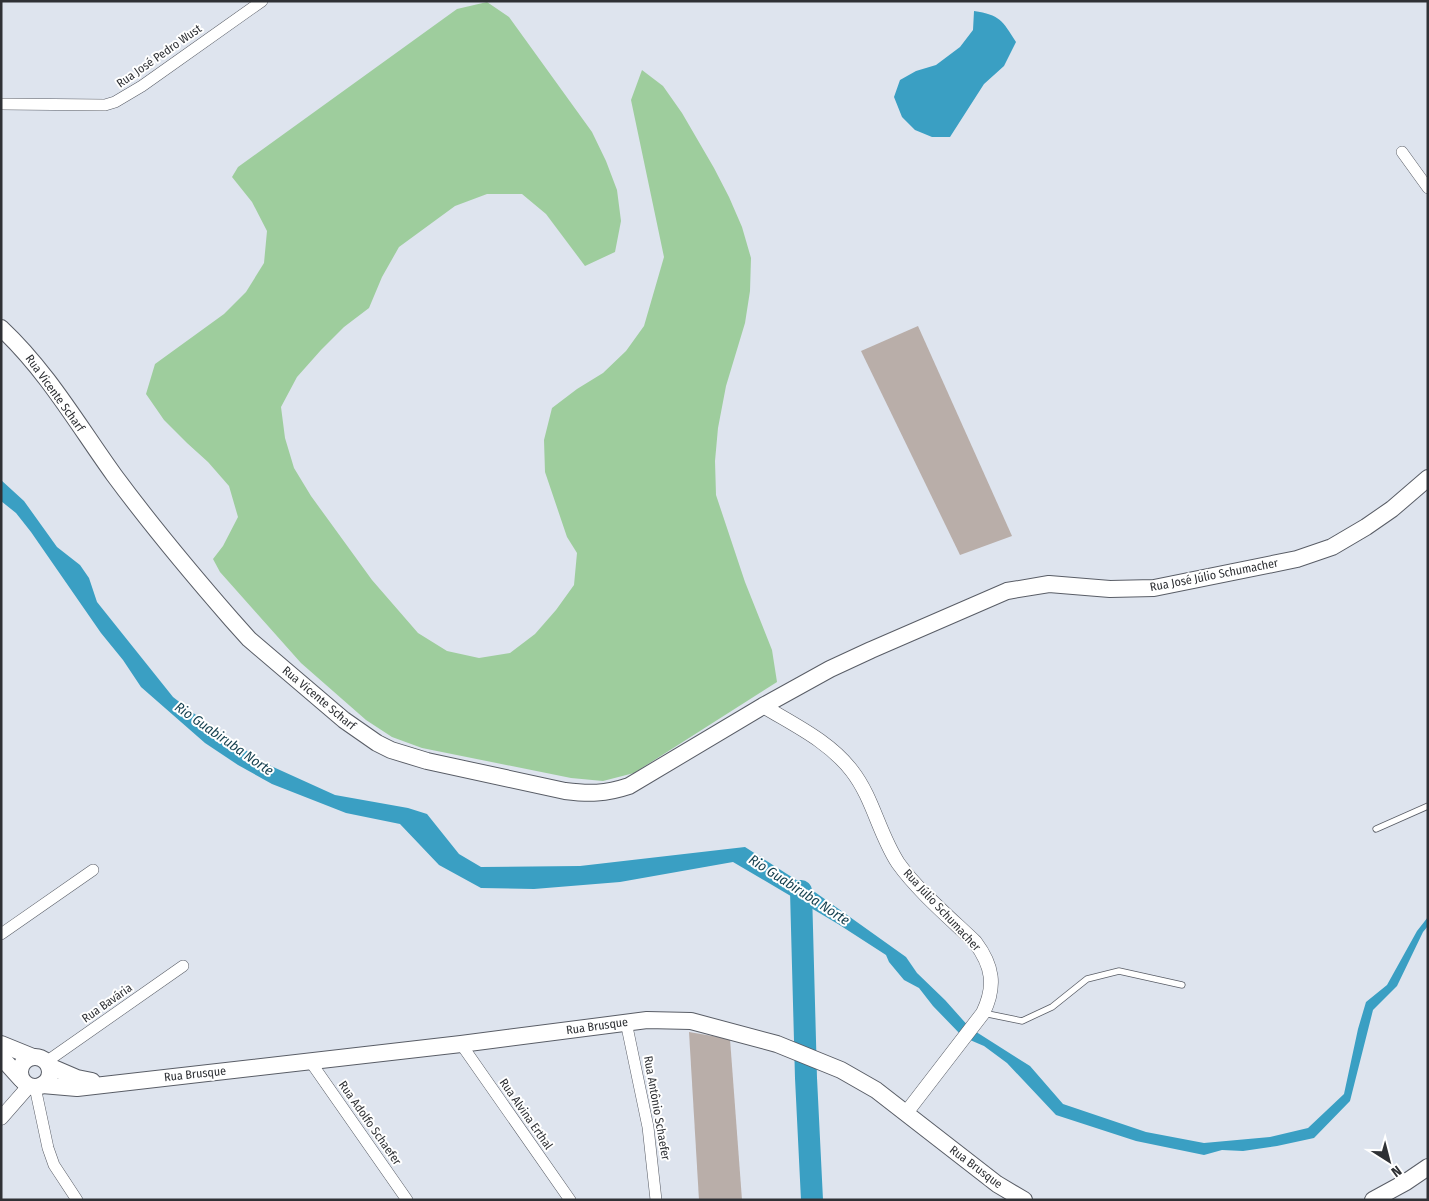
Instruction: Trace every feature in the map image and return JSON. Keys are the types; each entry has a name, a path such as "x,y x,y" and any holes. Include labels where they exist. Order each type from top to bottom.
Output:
{"main road":[{"name":"Rua Vicente Scharf","path":"1,328 22,347 116,477 249,639 344,720 376,743 427,762 565,791 598,794 621,788 645,777 763,706"},
{"name":"Rua José Júlio Schumacher","path":"763,706 871,650 1007,591 1049,584 1110,589 1154,588 1280,563 1319,552 1366,527 1392,509 1428,478"},
{"name":"Rua Brusque","path":"32,1084 77,1088 461,1044 626,1022 662,1019 690,1021 777,1044 822,1062 859,1080 906,1113 997,1184 1024,1200"},
{"name":"Rua Brusque","path":"1,1044 77,1078 122,1082"},
{"path":"1,1057 32,1084"},
{"path":"23,1062 43,1062 49,1077 32,1084 20,1073 23,1062"},
{"path":"1373,1200 1406,1182 1428,1166"}],"street":[{"name":"Rua José Pedro Wust","path":"1,104 105,105 115,102 142,86 262,1"},
{"path":"1402,152 1428,188"},
{"name":"Rua Júlio Schumacher","path":"763,706 818,739 853,771 898,862 910,878 975,942 984,954 989,968 991,990 988,1002 979,1019 906,1113"},
{"path":"1,934 93,870"},
{"name":"Rua Bavária","path":"43,1062 183,966"},
{"name":"Rua Antônio Schaefer","path":"626,1022 648,1128 656,1200"},
{"name":"Rua Alvina Erthal","path":"461,1044 570,1200"},
{"name":"Rua Adolfo Schaefer","path":"310,1061 407,1200"},
{"path":"1,1118 32,1084"},
{"path":"32,1084 54,1165 77,1200"}],"lane":[{"path":"1376,829 1428,806"},
{"path":"979,1019 1022,1021 1052,1007 1087,979 1119,971 1182,984"}],"green space":[{"path":"487,2 509,17 592,132 617,190 621,221 615,252 585,266 546,214 522,194 487,194 455,206 399,247 382,277 369,308 344,327 297,377 281,407 285,438 294,468 311,496 372,580 418,633 447,651 479,658 510,653 535,634 574,585 577,553 567,537 545,472 544,440 552,408 577,389 603,373 626,351 644,326 664,257 631,100 642,70 663,86 682,113 729,197 742,227 751,258 750,291 745,323 726,386 718,428 715,461 716,495 745,582 772,650 777,682 634,773 603,781 571,778 422,748 392,737 366,720 301,663 220,572 213,559 223,546 238,517 229,486 208,462 164,420 146,394 155,364 224,314 246,292 264,263 267,231 252,202 232,177 238,167 457,9"}],"water":[{"path":"974,11 990,14 1000,20 1016,42 1004,66 984,84 950,137 932,137 915,130 902,117 894,97 900,80 916,71 936,65 960,47 973,30"},
{"name":"Rio Guabiruba Norte","path":"1,480 24,501 57,547 80,565 89,578 97,602 173,697 224,737 271,766 335,795 408,808 427,814 459,854 481,867 580,866 745,847 812,890 906,957 917,973 970,1028 1030,1066 1063,1104 1146,1132 1204,1143 1270,1137 1308,1128 1344,1094 1358,1029 1366,1002 1387,985 1417,931 1428,917 1428,926 1423,932 1397,986 1373,1010 1350,1101 1314,1138 1277,1146 1243,1151 1222,1150 1204,1155 1136,1141 1056,1115 1007,1063 984,1046 963,1037 933,1006 919,988 904,980 889,962 886,955 838,924 733,862 620,882 534,889 481,888 439,865 400,824 346,813 272,784 238,765 205,743 141,687 31,532 16,513 1,501"}],"building":[{"path":"918,326 1012,536 960,555 861,351"},
{"path":"689,1032 730,1039 742,1200 699,1200"}],"waterway":[{"name":"Rio Guabiruba Norte","path":"801,891 806,1078 812,1200"}]}
